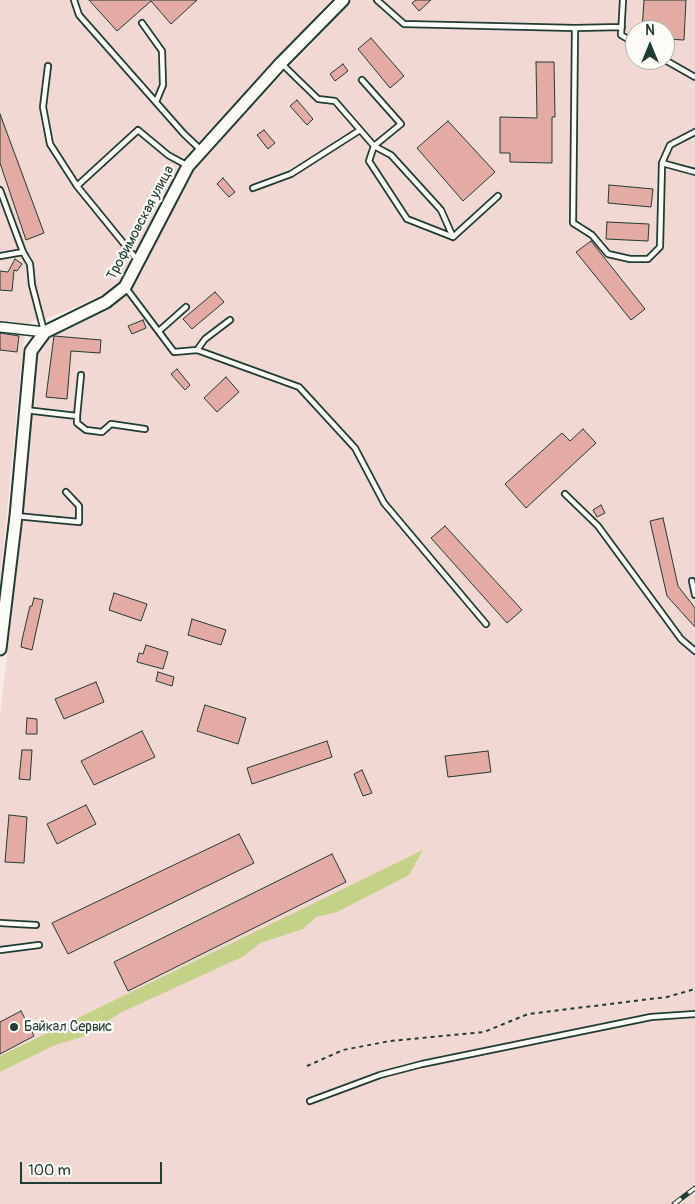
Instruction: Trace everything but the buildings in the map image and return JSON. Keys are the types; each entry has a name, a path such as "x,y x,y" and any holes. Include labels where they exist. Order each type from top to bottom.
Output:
{"street":[{"name":"Трофимовская улица","path":"0,649 4,579 16,516 24,410 31,351 45,332 106,302 125,287 188,166 281,63 343,0"},
{"path":"0,327 45,332"}],"lane":[{"path":"74,0 79,15 201,150"},
{"path":"377,0 404,24 575,28 622,27"},
{"path":"623,0 621,35 625,37"},
{"path":"142,22 162,51 164,85 156,102"},
{"path":"575,28 573,223 592,235 608,254 630,259 648,259 660,247 662,163 670,145 695,132"},
{"path":"281,63 318,99 335,101 374,146 391,154 441,210 454,237"},
{"path":"48,66 43,107 50,144 77,186 139,261"},
{"path":"675,66 695,77"},
{"path":"362,80 401,124 374,146 368,161 406,219 454,237"},
{"path":"77,186 138,130 168,155 188,166"},
{"path":"253,188 291,174 360,130"},
{"path":"662,163 695,172"},
{"path":"0,190 22,252 30,264 32,285 45,332"},
{"path":"454,237 498,196"},
{"path":"0,256 22,252"},
{"path":"125,287 174,352 197,350 299,388 355,448 384,503 486,624"},
{"path":"159,332 186,307"},
{"path":"197,350 205,339 230,320"},
{"path":"81,375 77,423 86,430 102,432 111,424 145,429"},
{"path":"24,410 77,416"},
{"path":"16,516 79,522 79,506 66,492"},
{"path":"565,494 598,526 674,631 695,651"},
{"path":"692,581 695,595"},
{"path":"0,923 36,924"},
{"path":"0,950 39,945"},
{"path":"310,1101 380,1076 422,1064 651,1017 695,1014"}],"path":[{"path":"307,1066 352,1049 390,1041 484,1032 528,1014 667,996 695,989"}],"shaded area":[{"path":"0,0 331,0 191,152 179,170 118,287 43,320 33,321 25,328 0,584"},
{"path":"351,0 695,0 695,1204 0,1204 0,715 21,537 31,351 45,332 94,314 124,297 136,282 193,169 220,138 311,45"}],"green space":[{"path":"423,850 409,875 337,912 316,917 303,929 260,943 244,956 120,1013 85,1036 55,1045 0,1072 0,1056"}],"railway":[{"path":"674,1204 695,1188"}],"place":[{"name":"Байкал Сервис","path":"14,1027"}]}
